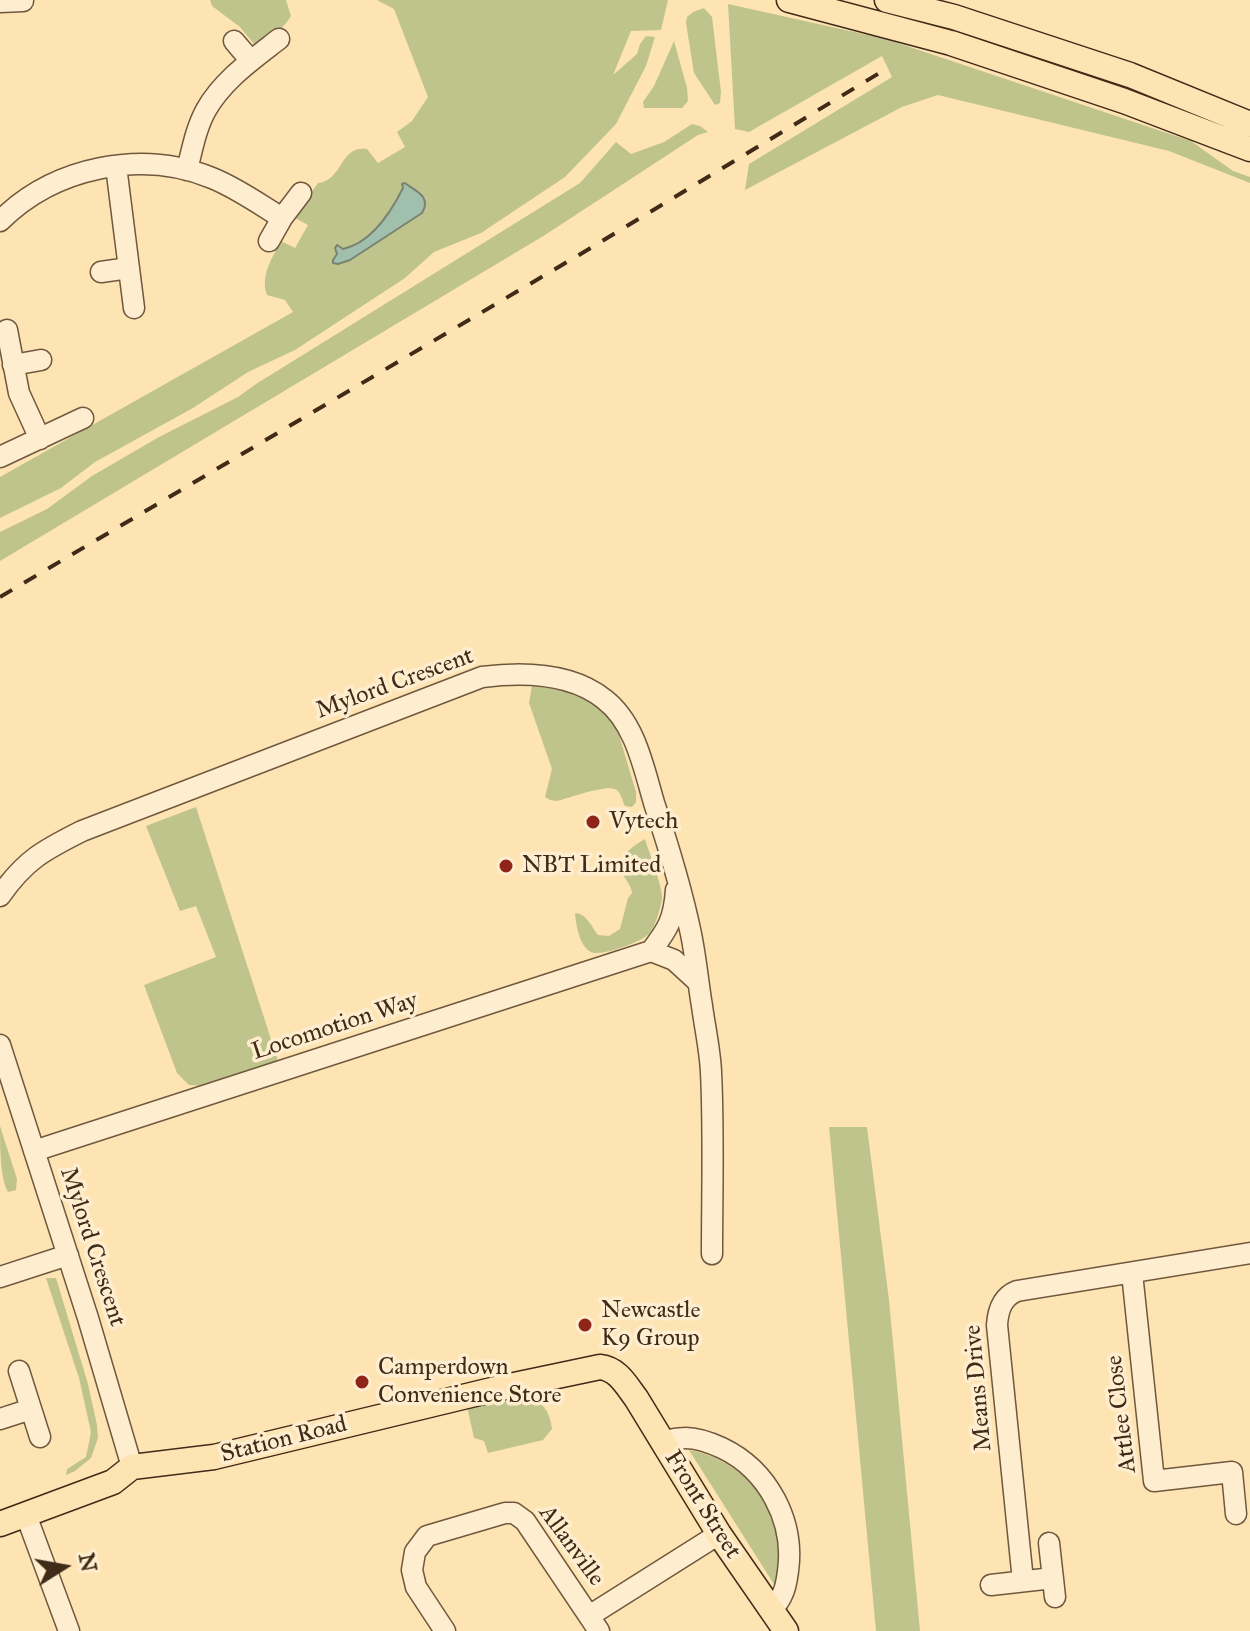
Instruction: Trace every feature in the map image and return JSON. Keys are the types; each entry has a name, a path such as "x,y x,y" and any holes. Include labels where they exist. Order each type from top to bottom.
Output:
{"main road":[{"path":"789,0 951,43 1124,101 1250,149"},
{"path":"887,0 954,17 1130,75 1250,124"},
{"name":"Station Road","path":"0,1524 113,1482 132,1467 214,1457 593,1367 608,1368 620,1377"},
{"name":"Front Street","path":"620,1377 719,1534 786,1631"}],"street":[{"path":"0,2 23,1"},
{"path":"187,170 205,112 228,81 279,39"},
{"path":"234,41 251,61"},
{"path":"0,221 24,200 56,182 116,166 156,165 210,177 282,218"},
{"path":"116,166 134,308"},
{"path":"269,241 301,193"},
{"path":"101,272 129,268"},
{"path":"7,330 22,403 40,439"},
{"path":"13,365 41,360"},
{"path":"0,457 83,418"},
{"name":"Mylord Crescent","path":"0,896 39,853 82,831 482,677 507,674 546,676 585,687 605,699 619,715 640,754 692,937 711,1070 712,1254"},
{"path":"677,876 675,906 667,930 651,951 674,960 698,982"},
{"name":"Locomotion Way","path":"34,1151 651,951"},
{"name":"Mylord Crescent","path":"0,1045 132,1467"},
{"name":"Means Drive","path":"1023,1581 997,1325 1004,1299 1017,1291 1250,1253"},
{"path":"0,1277 68,1255"},
{"name":"Attlee Close","path":"1132,1273 1154,1481 1232,1472 1236,1514"},
{"path":"19,1371 40,1437"},
{"path":"0,1419 31,1409"},
{"path":"662,1441 687,1438 715,1445 739,1458 769,1488 783,1517 789,1548 787,1580 772,1611"},
{"name":"Allanville","path":"445,1631 416,1587 412,1570 415,1552 427,1536 514,1513 525,1521 594,1624 719,1534"},
{"path":"26,1515 69,1631"},
{"path":"991,1585 1023,1581 1054,1588 1049,1543"}],"green space":[{"path":"210,0 286,0 291,16 275,33 254,44 240,27 212,6"},
{"path":"377,0 668,0 661,30 631,31 613,75 637,54 646,36 655,37 646,66 616,124 565,177 481,233 434,252 405,278 295,350 248,372 193,408 95,462 61,488 0,518 0,477 293,312 285,300 267,295 265,281 268,267 281,241 295,248 308,225 293,217 318,183 333,176 351,152 367,149 378,163 405,147 397,132 412,121 428,97 394,9"},
{"path":"728,4 886,39 1191,141 1233,171 1250,177 1250,183 1169,151 938,95 902,107 745,190 749,164 892,77 882,56 749,132 735,129"},
{"path":"704,8 712,17 721,92 720,103 715,105 694,73 686,23 693,12"},
{"path":"674,41 688,101 682,108 644,108 643,102 654,86"},
{"path":"692,124 708,132 698,135 545,235 0,561 0,532 47,509 92,476 159,437 238,397 580,183 616,142 631,154 664,142"},
{"path":"532,685 564,688 585,698 616,725 636,792 636,802 632,807 625,806 619,792 610,788 557,801 545,797 552,769 529,703"},
{"path":"196,807 279,1064 204,1086 189,1085 177,1073 144,985 216,957 196,906 180,911 146,826"},
{"path":"645,839 662,894 654,926 649,934 630,945 612,951 591,952 581,940 575,913 586,918 598,935 609,936 620,929 632,893 622,872 622,859"},
{"path":"0,1126 17,1179 16,1190 8,1192 2,1170"},
{"path":"829,1127 867,1127 889,1300 920,1631 876,1631"},
{"path":"46,1278 56,1278 97,1425 98,1438 91,1458 66,1475 67,1469 86,1457 91,1432 79,1378"},
{"path":"526,1394 544,1407 552,1429 543,1440 488,1453 484,1441 474,1438 467,1406"},
{"path":"689,1450 722,1461 750,1482 761,1496 770,1511 780,1544 777,1589"}],"shaded area":[{"path":"405,183 424,198 422,213 350,260 333,263 337,245 343,249 353,246 371,233 392,207"}],"railway":[{"path":"0,597 589,249 886,69"}],"place":[{"name":"Vytech","path":"593,822"},
{"name":"NBT Limited","path":"506,866"},
{"name":"Newcastle K9 Group","path":"585,1325"},
{"name":"Camperdown Convenience Store","path":"362,1382"}]}
